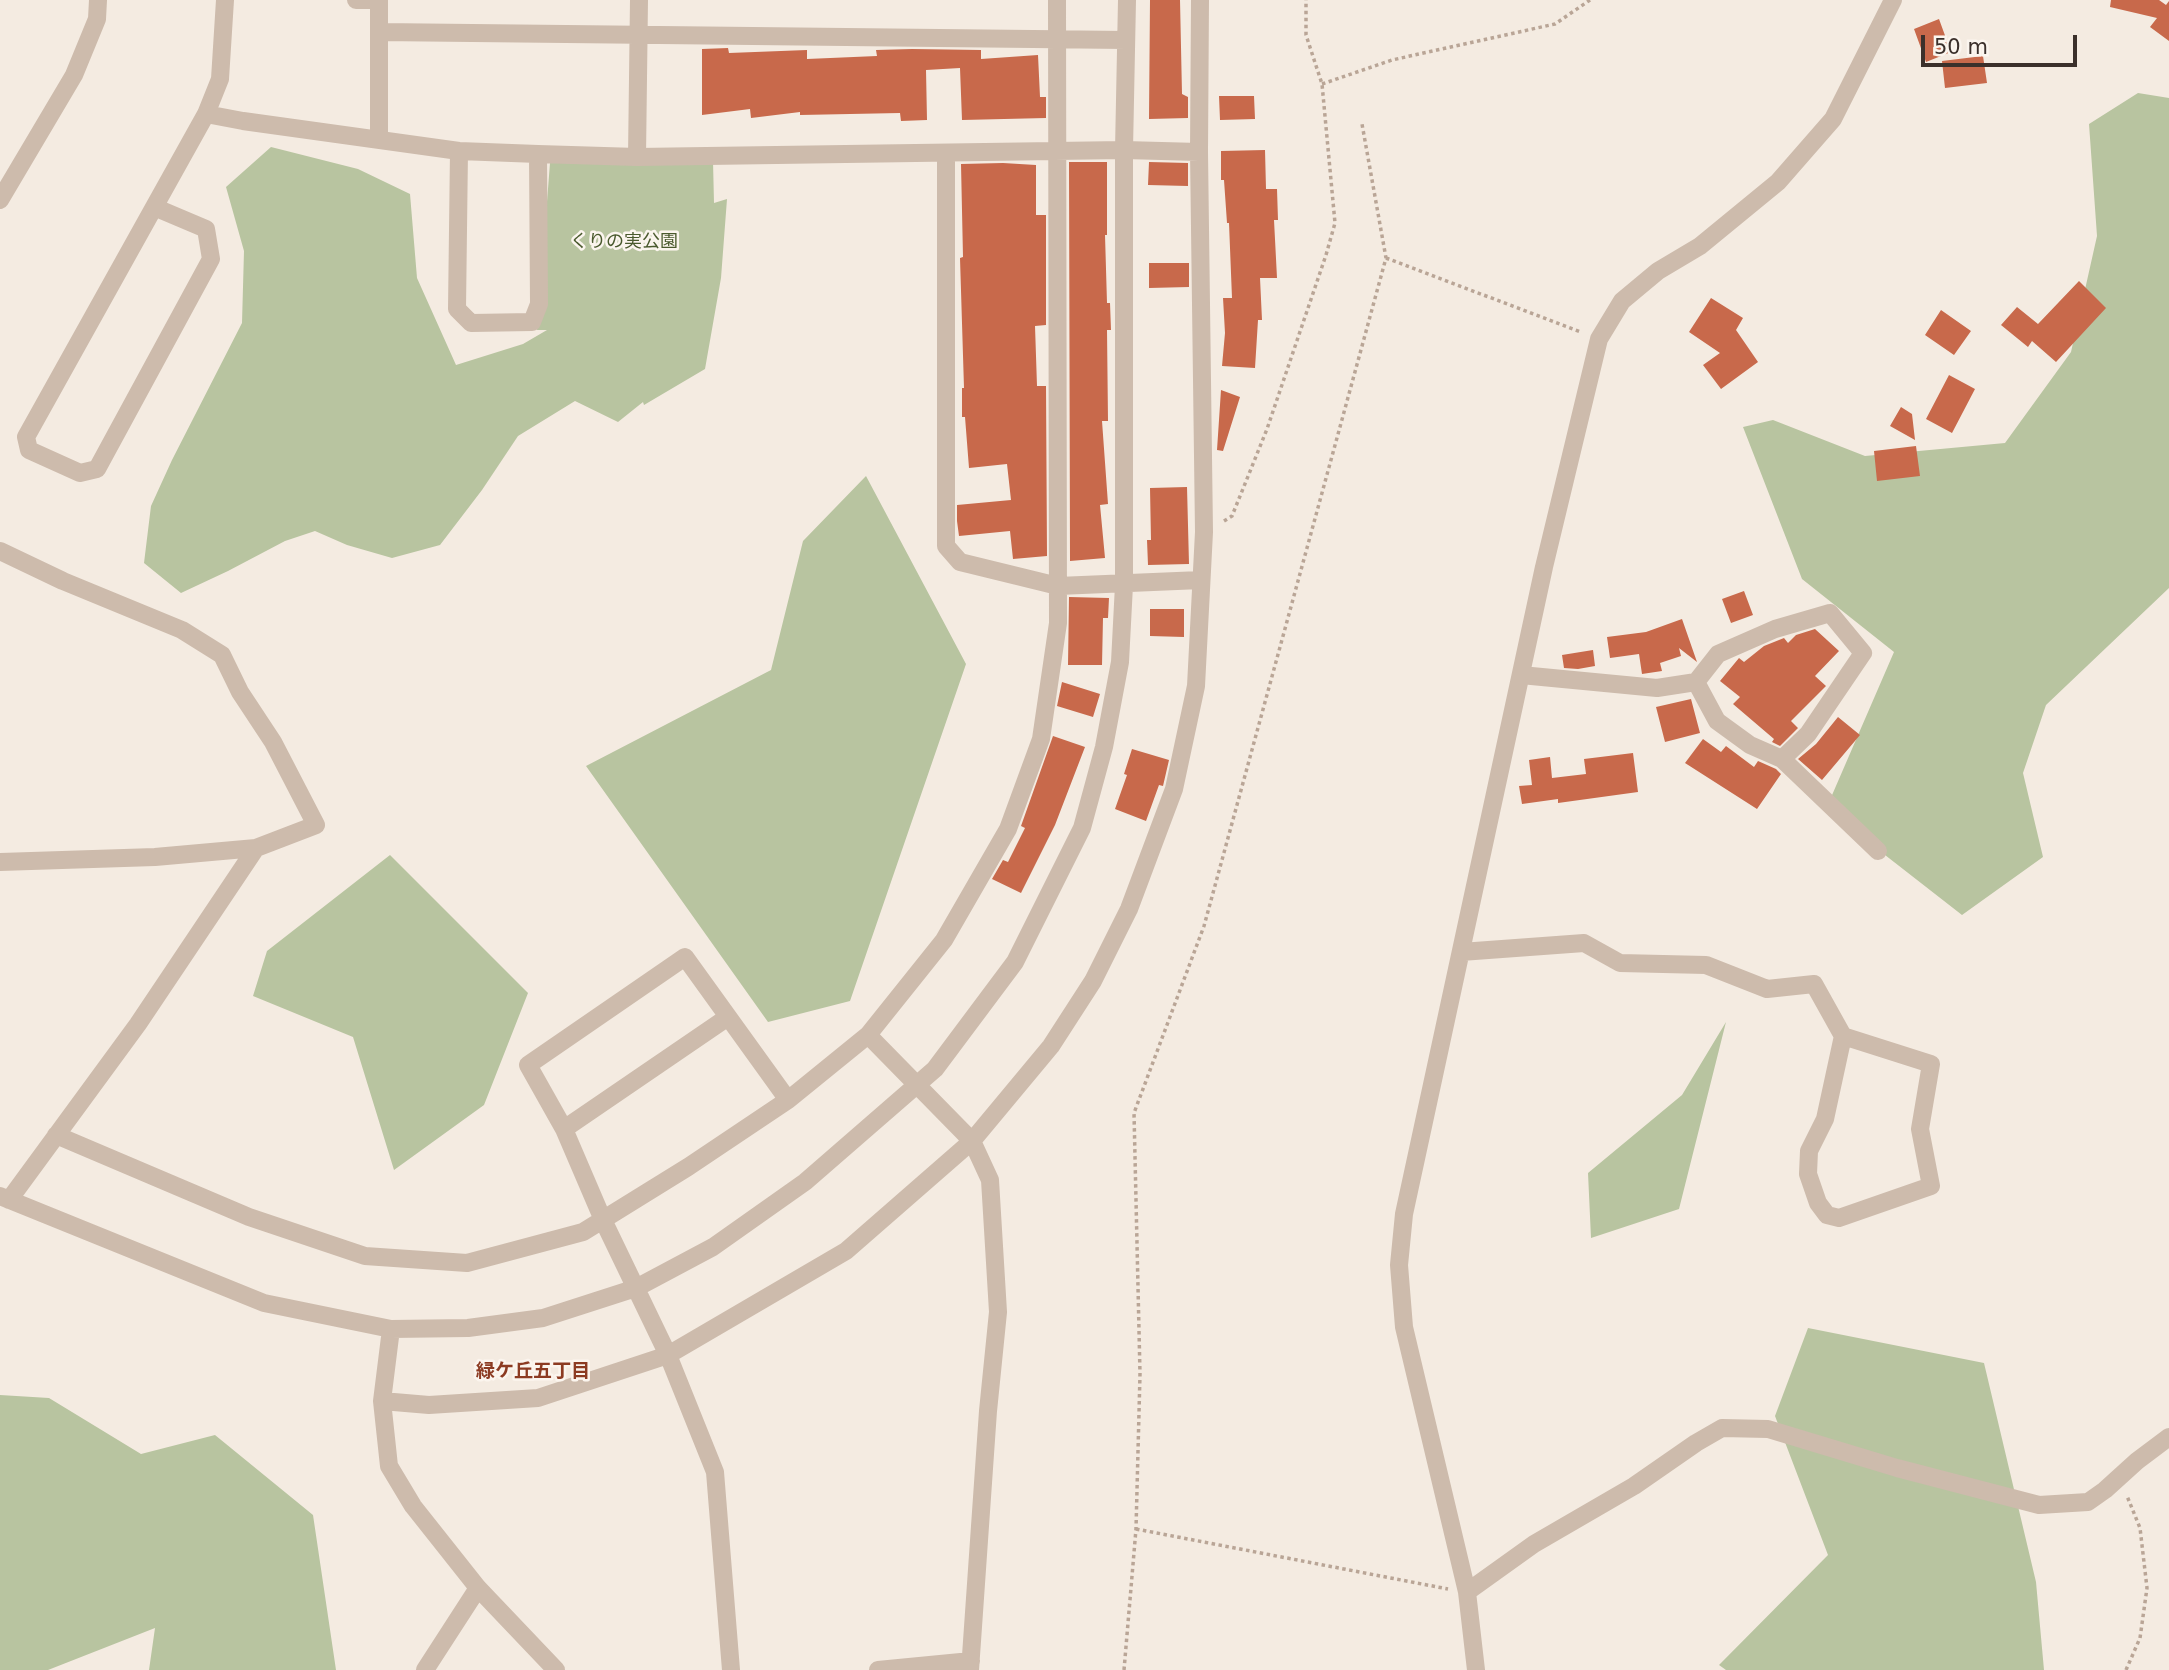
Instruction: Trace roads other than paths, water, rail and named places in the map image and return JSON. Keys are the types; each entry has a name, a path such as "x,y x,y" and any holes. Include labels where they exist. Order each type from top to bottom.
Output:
{"street":[{"path":"0,200 74,75 97,19 98,0"},
{"path":"154,207 206,229 211,259 97,469 80,473 29,450 26,437 154,207 206,114 220,79 225,0"},
{"path":"356,0 379,1 379,140"},
{"path":"637,157 639,0"},
{"path":"56,1135 249,1217 365,1256 467,1263 583,1232 788,1100 868,1035 944,940 1008,829 1041,739 1058,622 1056,0"},
{"path":"256,848 138,1024 56,1135 4,1198 264,1303 391,1329 468,1328 543,1318 636,1289 713,1247 805,1182 935,1069 1015,962 1082,828 1104,747 1120,662 1124,584 1124,150 1127,0"},
{"path":"382,1401 429,1405 538,1398 668,1354 846,1251 972,1141 1051,1046 1093,981 1129,909 1174,789 1196,686 1204,533 1199,152 1200,0"},
{"path":"1476,1670 1467,1592 1404,1327 1399,1265 1404,1214 1521,675 1599,339 1622,301 1658,271 1700,246 1734,220 1778,182 1810,146 1833,119 1893,0"},
{"path":"379,32 1126,40"},
{"path":"206,114 459,150 538,154 637,157 1124,150 1199,152"},
{"path":"459,150 457,309 471,323 532,322 539,304 538,154"},
{"path":"946,153 946,546 960,562 1058,586 1201,580"},
{"path":"0,551 63,581 182,630 222,655 240,692 273,743 316,825 256,848 155,857 0,862"},
{"path":"1521,675 1657,688 1696,682 1718,654 1775,629 1830,613 1864,653 1808,734 1783,759"},
{"path":"1696,682 1717,721 1750,745 1783,759 1878,850"},
{"path":"1461,952 1584,943 1620,963 1706,965 1767,989 1814,984 1843,1036 1825,1119 1808,1151 1808,1174 1818,1203 1827,1215 1839,1218 1931,1186 1920,1129 1931,1064 1843,1036"},
{"path":"731,1670 715,1472 668,1354 603,1220 564,1129 528,1065 685,957 788,1100"},
{"path":"564,1129 728,1017"},
{"path":"868,1035 972,1141 990,1180 998,1312 987,1425 971,1665 878,1670"},
{"path":"391,1329 382,1401 389,1466 413,1506 478,1588 556,1670"},
{"path":"1467,1592 1534,1544 1634,1486 1722,1428 1768,1429 1897,1468 2039,1505 2088,1502 2169,1437"},
{"path":"425,1670 478,1588"}],"district":[{"name":"緑ケ丘五丁目","path":"533,1372"}],"park label":[{"name":"くりの実公園","path":"624,242"}]}
